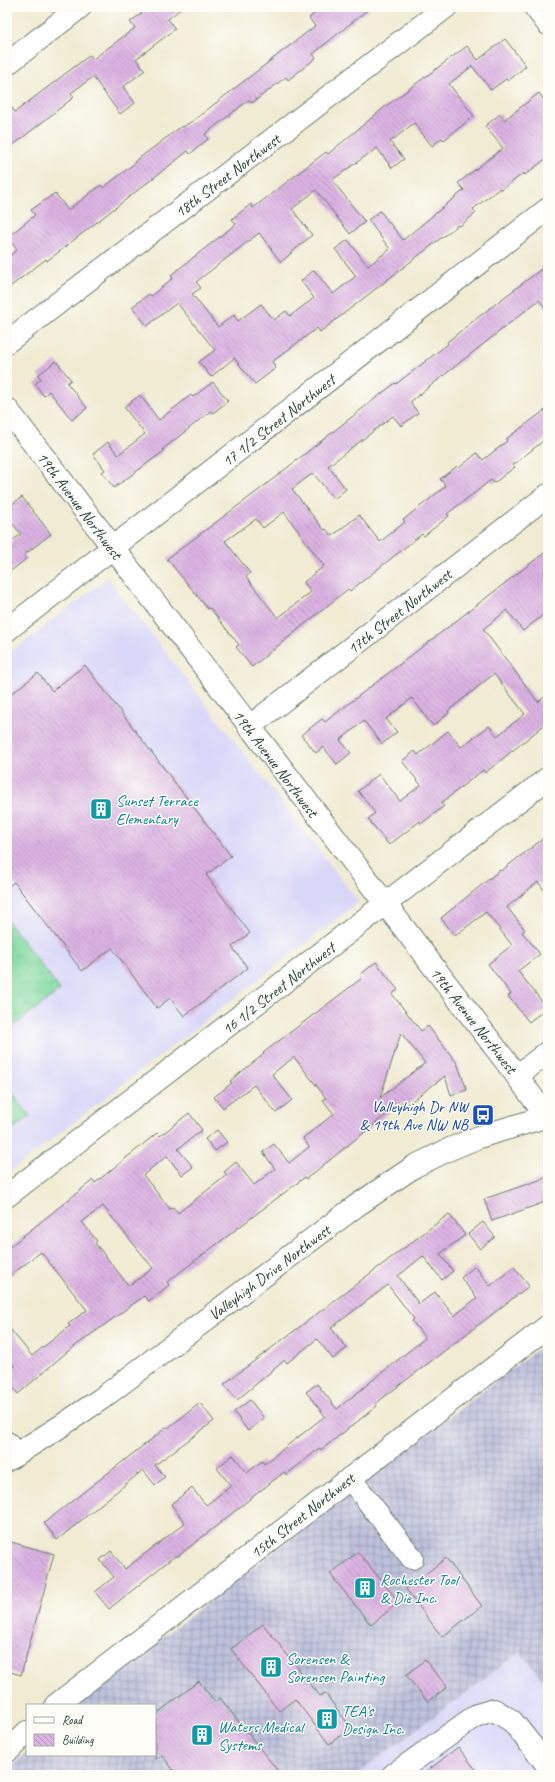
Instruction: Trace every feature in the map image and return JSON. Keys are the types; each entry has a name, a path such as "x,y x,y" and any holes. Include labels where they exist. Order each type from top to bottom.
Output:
{"street":[{"path":"7,64 80,7"},
{"name":"18th Street Northwest","path":"7,342 446,7"},
{"path":"535,7 548,24"},
{"name":"17 1/2 Street Northwest","path":"7,630 548,209"},
{"name":"19th Avenue Northwest","path":"7,409 112,549 547,1116"},
{"name":"17th Street Northwest","path":"249,726 548,495"},
{"name":"16 1/2 Street Northwest","path":"7,1196 385,906 548,778"},
{"path":"517,1076 548,1052"},
{"name":"Valleyhigh Drive Northwest","path":"10,1452 101,1399 356,1206 410,1170 450,1149 479,1137 547,1116"},
{"name":"15th Street Northwest","path":"57,1704 548,1326"},
{"path":"350,1478 412,1558"},
{"path":"393,1775 477,1715 494,1710 512,1721 548,1766"},
{"path":"9,1750 26,1733"}],"shaded area":[{"path":"108,578 359,902 7,1174 7,655"},
{"path":"548,1341 548,1686 520,1652 356,1775 7,1775 7,1773 26,1752 26,1756 156,1756 156,1704 75,1704"},
{"path":"520,1652 548,1686 548,1775 356,1775"}],"green space":[{"path":"7,920 60,990 7,1031"},
{"path":"7,1086 30,1116 7,1133"}],"building":[{"path":"150,7 183,7 168,19 175,29 136,59 145,70 123,87 135,103 120,114 93,77 71,93 74,97 7,150 7,101 15,112 90,55 93,59 135,28 130,22"},
{"path":"323,7 371,7 313,54 316,58 288,80 286,77 252,103 249,100 205,134 208,139 190,154 188,151 47,261 46,259 7,289 7,258 17,250 8,237 35,215 31,210 55,193 68,210 101,185 103,188 135,163 134,162 182,126 183,127 194,120 315,26 309,18"},
{"path":"505,39 526,66 508,81 506,79 491,90 472,66 449,84 474,116 444,140 442,138 432,146 414,123 390,142 404,159 392,168 377,148 332,180 365,222 350,234 316,190 292,209 312,235 281,262 259,233 196,282 201,288 192,294 218,327 234,315 238,321 261,304 274,320 286,311 290,316 314,298 301,281 314,270 333,294 356,276 335,249 348,240 368,266 390,249 368,220 380,211 403,240 464,190 458,183 503,148 485,126 500,114 504,120 539,93 548,106 548,157 525,175 524,173 501,190 500,188 473,209 476,213 460,226 458,225 320,332 317,328 272,362 276,368 255,384 234,358 211,377 199,362 215,350 177,303 147,326 132,307 149,294 151,296 173,278 171,275 236,224 232,219 251,204 253,208 326,152 328,154 386,106 467,46 478,60"},
{"path":"548,264 548,311 539,300 410,402 418,413 401,426 393,416 328,466 346,489 334,499 313,473 292,489 324,530 326,529 332,536 359,515 380,542 405,522 403,520 446,486 440,479 457,466 459,468 477,453 483,460 507,441 506,439 548,408 548,437 513,465 515,467 494,483 491,480 447,514 449,516 424,536 422,534 350,591 348,589 252,667 236,647 239,645 210,608 208,609 167,559 259,490 395,383 396,384 448,344 447,342","holes":["284,512 324,566 304,582 311,592 278,618 246,577 250,573 225,541 256,519 263,528"]},
{"path":"56,361 71,380 67,383 87,408 72,420 49,391 44,396 35,384 41,379 38,375"},
{"path":"213,382 228,401 213,413 211,411 163,449 164,451 114,488 102,472 105,470 93,454 108,442 118,455 145,434 124,407 140,395 159,420 191,395 193,397"},
{"path":"22,497 51,534 24,555 26,559 7,574 7,545 21,534 7,517 7,508"},
{"path":"548,550 548,611 523,631 507,610 483,629 538,702 548,694 548,722 485,773 483,770 441,803 444,806 421,824 420,821 389,845 368,819 375,813 358,791 379,774 400,801 421,785 402,761 415,751 418,755 448,731 461,747 489,726 497,736 525,714 494,674 448,711 449,713 433,726 412,698 386,719 397,732 382,744 364,721 340,740 351,753 337,764 323,747 316,753 301,735 322,719 325,722"},
{"name":"Sunset Terrace Elementary","path":"85,665 231,856 206,875 250,933 232,947 248,968 184,1016 170,998 157,1008 112,948 82,971 14,882 7,888 7,697 38,673 52,691"},
{"path":"548,835 548,895 538,882 507,907 525,930 522,932 540,954 518,971 547,1008 529,1022 508,996 511,994 488,964 512,945 486,912 455,936 441,918 500,870 501,871"},
{"path":"376,962 398,990 392,994 421,1031 428,1026 457,1063 467,1090 451,1095 445,1076 405,1106 402,1102 306,1179 305,1177 167,1282 169,1285 149,1301 144,1296 67,1352 18,1394 7,1380 7,1372 14,1366 7,1357 7,1325 32,1356 70,1326 68,1324 87,1310 41,1252 7,1278 7,1249 93,1180 95,1183 157,1133 160,1136 189,1113 202,1130 178,1149 193,1167 182,1175 167,1156 143,1175 170,1209 173,1207 178,1213 227,1175 224,1172 236,1162 254,1185 275,1169 263,1152 274,1144 289,1163 309,1147 303,1138 334,1114 323,1100 326,1098 294,1057 272,1074 292,1100 276,1113 254,1085 223,1108 214,1097 232,1083 230,1081 264,1054 263,1053 362,978 360,975","holes":["401,1033 425,1063 380,1098","103,1206 153,1268 129,1286 95,1243 97,1241 82,1222"]},
{"path":"217,1130 227,1142 215,1151 205,1139"},
{"path":"548,1177 548,1201 492,1221 484,1199"},
{"path":"449,1214 465,1235 440,1254 453,1271 442,1280 423,1256 398,1276 419,1304 435,1292 454,1316 477,1298 461,1278 475,1266 490,1286 514,1267 529,1286 375,1404 377,1406 321,1450 320,1448 286,1475 284,1472 177,1557 176,1555 109,1609 95,1592 114,1577 100,1560 111,1551 125,1569 185,1523 171,1504 192,1488 206,1505 231,1486 217,1468 233,1455 247,1473 262,1461 264,1464 325,1416 306,1392 317,1384 337,1409 425,1338 412,1321 414,1319 388,1285 331,1328 347,1348 333,1359 317,1339 287,1363 285,1360 237,1400 224,1384"},
{"path":"483,1222 495,1237 480,1249 468,1234"},
{"path":"250,1400 264,1418 248,1431 234,1412"},
{"path":"200,1403 214,1421 155,1465 165,1477 155,1485 143,1470 57,1540 44,1523"},
{"path":"11,1542 54,1554 21,1675 7,1671 7,1556"},
{"name":"Rochester Tool & Die Inc.","path":"358,1552 399,1602 371,1625 330,1574"},
{"path":"446,1558 482,1606 442,1637 406,1589"},
{"name":"Sorensen & Sorensen Painting","path":"263,1624 320,1696 325,1693 351,1728 329,1744 295,1699 279,1711 231,1649"},
{"path":"425,1660 447,1687 428,1702 406,1675"},
{"name":"Waters Medical Systems","path":"199,1681 215,1702 220,1698 281,1775 177,1775 162,1755 155,1760 156,1714"},
{"path":"458,1747 480,1775 422,1775"}],"place":[{"name":"Sunset Terrace Elementary","path":"101,809"},
{"name":"Valleyhigh Dr NW & 19th Ave NW NB","path":"483,1115"},
{"name":"Rochester Tool & Die Inc.","path":"365,1588"},
{"name":"Sorensen & Sorensen Painting","path":"271,1667"},
{"name":"TEA's Design Inc.","path":"327,1719"},
{"name":"Waters Medical Systems","path":"202,1735"}]}
